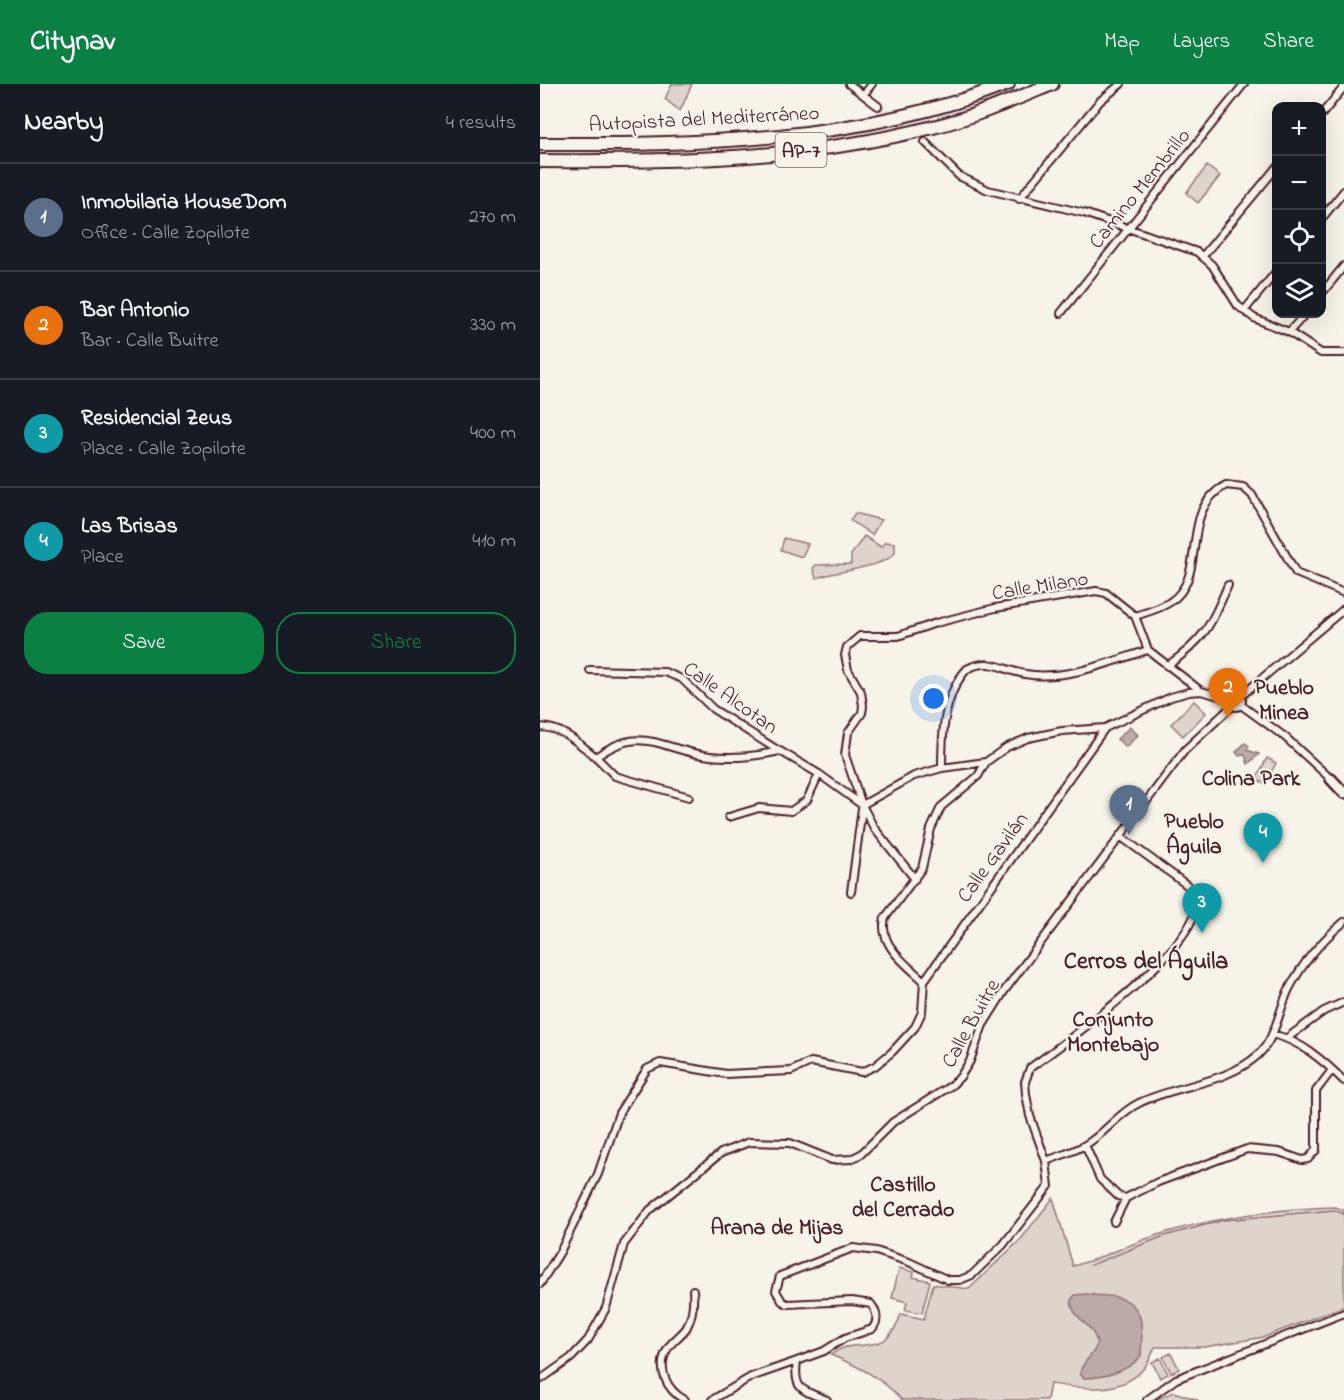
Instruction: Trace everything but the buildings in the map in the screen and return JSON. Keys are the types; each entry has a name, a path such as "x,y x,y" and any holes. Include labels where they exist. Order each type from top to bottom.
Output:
{"highway":[{"name":"Autopista del Mediterráneo","path":"540,144 636,144 796,134 922,113 1008,84"},
{"name":"Autopista del Mediterráneo","path":"540,161 724,157 872,140 933,127 996,108 1052,84"}],"street":[{"path":"849,84 878,106"},
{"path":"864,94 872,84"},
{"path":"1019,200 1100,101 1121,84"},
{"name":"Camino Membrillo","path":"1061,313 1244,84"},
{"path":"1326,109 1344,87"},
{"path":"925,142 959,176 988,190 1019,200 1084,213 1203,256 1244,311 1254,318 1289,332 1321,353 1344,352"},
{"path":"1203,256 1272,173"},
{"path":"1326,214 1344,191"},
{"path":"1326,288 1344,266"},
{"path":"1244,311 1272,277"},
{"path":"1289,332 1301,318"},
{"path":"1344,593 1296,573 1252,495 1243,487 1226,485 1210,497 1199,515 1190,569 1179,594 1170,602 1135,616 1148,650 1201,691 1241,705 1285,737 1344,793"},
{"path":"1167,666 1196,646 1206,632 1228,585"},
{"name":"Calle Milano","path":"862,805 845,755 848,733 862,713 863,706 861,692 848,670 845,655 852,640 860,636 898,636 936,622 995,608 1096,591 1106,593 1135,616"},
{"path":"1240,697 1344,609"},
{"path":"942,768 942,734 945,716 954,689 967,669 988,663 1021,674 1039,676 1062,674 1148,650"},
{"name":"Calle Alcotan","path":"590,670 665,672 682,679 713,709 819,774 862,805"},
{"path":"540,1284 560,1252 598,1174 619,1113 648,1068 660,1063 726,1074 791,1071 811,1062 862,1072 875,1066 892,1052 915,1027 921,1012 924,981 887,944 883,926 885,918 922,868 931,829 941,807 978,776 986,762 1007,747 1028,738 1062,731 1105,728 1171,697 1201,691"},
{"path":"1231,702 1234,695 1240,697"},
{"path":"1240,697 1241,705"},
{"name":"Calle Buitre","path":"540,1380 571,1358 588,1340 606,1308 621,1252 636,1225 650,1210 714,1158 736,1146 763,1140 790,1143 832,1160 851,1159 868,1148 902,1115 952,1085 970,1061 993,1008 1185,750 1231,702"},
{"path":"540,727 554,727 563,731 596,757 615,776 689,797"},
{"name":"Calle Gavilán","path":"924,981 1105,728"},
{"path":"596,757 611,746 638,738 713,757 751,757 780,751"},
{"path":"862,805 914,776 942,768 986,762"},
{"path":"729,817 759,808 791,811 807,800 819,774"},
{"path":"862,805 873,828 915,879"},
{"path":"851,892 862,805"},
{"path":"712,1400 751,1377 824,1351 845,1338 872,1329 877,1315 871,1304 864,1302 787,1304 776,1292 780,1276 853,1248 876,1251 909,1262 948,1280 966,1278 1003,1245 1045,1193 1050,1179 1030,1116 1026,1094 1025,1082 1030,1068 1076,1035 1149,974 1176,946 1189,927 1198,904 1195,891 1120,836"},
{"path":"1046,1161 1085,1145 1138,1103 1195,1085 1246,1063 1258,1055 1272,1034 1289,990 1301,969 1327,936 1344,923"},
{"path":"1287,1038 1324,1011 1344,1002"},
{"path":"1272,1034 1287,1038 1318,1057 1344,1082"},
{"path":"1114,1221 1126,1198 1158,1182 1247,1149 1261,1148 1302,1160 1308,1159 1313,1155 1317,1144 1316,1091 1332,1070"},
{"path":"1085,1145 1100,1179 1118,1196 1126,1198"},
{"path":"685,1400 672,1392 666,1382 663,1365 668,1348 686,1328 692,1316 693,1290"},
{"path":"1147,1400 1176,1379 1344,1313"},
{"path":"797,1361 795,1376 798,1385 805,1392 827,1400"}],"shaded area":[{"path":"672,84 692,84 680,111 665,99"},
{"path":"1207,166 1220,176 1198,203 1186,193"},
{"path":"855,513 881,520 872,535 850,520"},
{"path":"864,536 881,547 885,542 895,543 895,553 870,566 816,578 813,568 816,565 851,564 851,555"},
{"path":"784,538 808,544 802,557 781,550"},
{"path":"1194,701 1206,713 1183,736 1171,724"},
{"path":"1130,727 1138,735 1126,747 1117,739"},
{"path":"1245,743 1249,746 1247,750 1259,754 1248,764 1245,755 1239,756 1236,752"},
{"path":"1267,758 1276,763 1265,784 1256,779"},
{"path":"1053,1198 1073,1266 1152,1237 1206,1222 1249,1214 1291,1210 1335,1207 1344,1210 1344,1306 1264,1337 1205,1347 1155,1347 1144,1368 1124,1383 1100,1388 1050,1384 1047,1400 902,1400 869,1373 831,1355 851,1346 879,1343 887,1338 894,1329 901,1314 924,1319 933,1284 969,1289 1021,1239"},
{"path":"899,1268 914,1272 913,1277 930,1281 922,1313 905,1310 907,1302 892,1298"},
{"path":"1075,1295 1116,1297 1133,1306 1138,1312 1142,1328 1141,1356 1136,1362 1122,1370 1099,1377 1083,1378 1080,1373 1081,1369 1097,1344 1092,1331 1075,1312 1071,1300"},
{"path":"1171,1353 1179,1369 1171,1373 1163,1357"},
{"path":"1160,1358 1168,1374 1160,1378 1152,1362"},
{"path":"1174,1392 1198,1400 1154,1400"}],"waterway":[{"path":"1091,1265 1164,1236 1224,1220 1334,1210 1344,1214"}],"tunnel":[{"path":"878,106 925,142"}],"place":[{"name":"Bar Antonio","path":"1228,718"},
{"name":"Inmobilaria HouseDom","path":"1129,835"},
{"name":"Las Brisas","path":"1263,863"},
{"name":"Residencial Zeus","path":"1202,933"}],"district":[{"name":"Pueblo Minea","path":"1284,698"},
{"name":"Colina Park","path":"1251,777"},
{"name":"Pueblo Águila","path":"1194,832"},
{"name":"Cerros del Águila","path":"1146,960"},
{"name":"Conjunto Montebajo","path":"1113,1030"},
{"name":"Castillo del Cerrado","path":"903,1196"},
{"name":"Arana de Mijas","path":"777,1226"}]}
